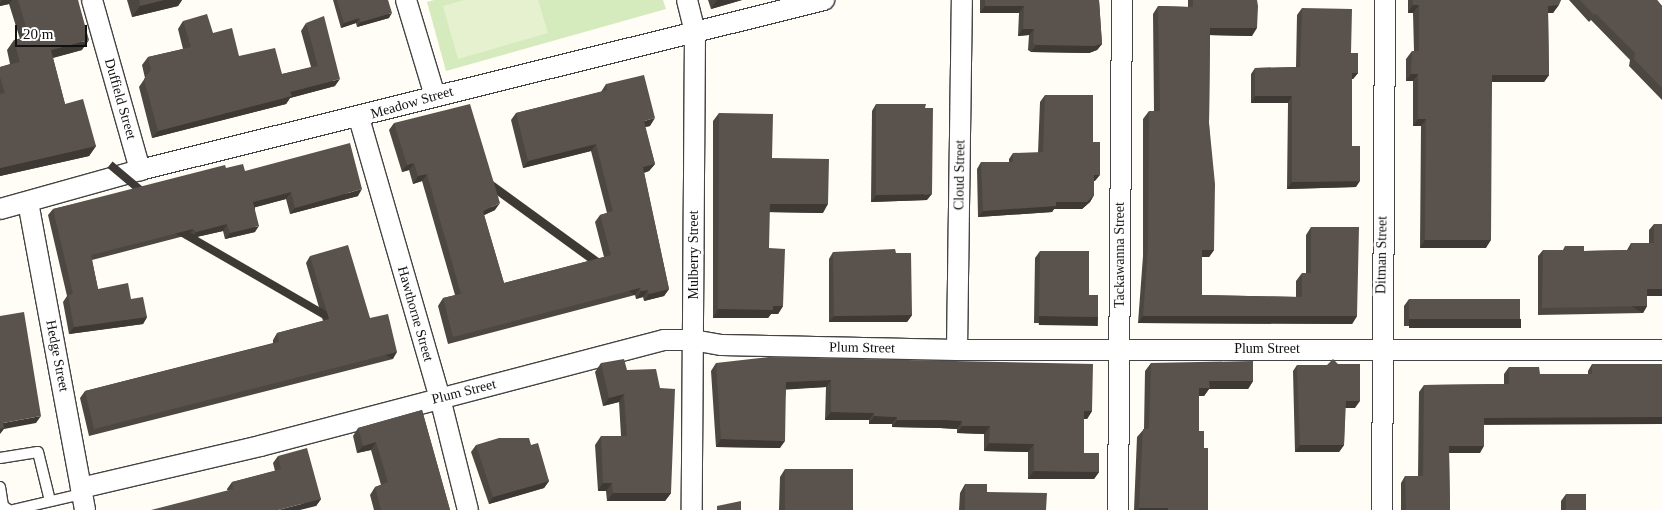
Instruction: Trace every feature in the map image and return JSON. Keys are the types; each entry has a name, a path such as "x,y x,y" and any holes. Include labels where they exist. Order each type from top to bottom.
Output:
{"street":[{"name":"Duffield Street","path":"92,0 140,170"},
{"path":"406,0 435,96"},
{"name":"Mulberry Street","path":"688,0 695,33 692,510"},
{"name":"Meadow Street","path":"0,209 140,170 358,118 435,96 824,0"},
{"name":"Cloud Street","path":"958,350 962,0"},
{"name":"Tackawanna Street","path":"1118,510 1122,0"},
{"name":"Ditman Street","path":"1382,510 1381,349 1385,0"},
{"name":"Hawthorne Street","path":"358,118 440,398 468,510"},
{"name":"Hedge Street","path":"28,202 83,497"},
{"name":"Plum Street","path":"83,497 440,398 664,340 693,340 722,345 958,350 1662,350"}],"lane":[{"path":"0,458 38,452 50,501"},
{"path":"0,487 4,506 8,510"},
{"path":"12,510 50,501 83,497"}],"green space":[{"path":"434,0 663,0 666,9 446,71 427,2"},
{"path":"464,0 538,0 548,33 458,59 443,6"}],"building":[{"path":"18,0 78,0 89,40 51,50 65,104 83,99 96,146 0,168 0,94 5,93 0,77 0,67 20,62 14,40 29,36"},
{"path":"139,0 164,0 140,6"},
{"path":"337,0 388,0 392,13 361,22 359,18 344,23"},
{"path":"985,0 1099,0 1102,44 1094,46 1036,45 1033,43 1034,29 1023,29 1024,6 985,6"},
{"path":"1193,0 1257,0 1258,6 1257,28 1210,28 1209,123 1215,184 1214,250 1202,250 1202,295 1302,297 1302,273 1311,273 1311,227 1359,227 1357,316 1143,316 1148,248 1149,111 1160,111 1158,6 1193,7"},
{"path":"1413,0 1561,0 1559,5 1548,6 1549,75 1492,75 1491,240 1425,240 1426,119 1418,119 1418,74 1411,74 1412,51 1419,51 1419,5 1413,5"},
{"path":"1580,0 1657,0 1662,6 1662,88 1634,59 1635,53"},
{"path":"1302,8 1352,9 1351,53 1358,53 1358,73 1352,73 1352,146 1360,146 1360,181 1292,182 1292,96 1255,96 1255,68 1300,67"},
{"path":"207,14 213,33 232,28 239,56 275,48 282,74 318,66 306,23 324,16 340,79 290,92 292,96 158,131 144,79 151,70 148,57 191,47 183,21"},
{"path":"644,75 655,118 644,121 655,164 643,167 669,289 649,294 648,290 641,291 640,288 453,337 443,298 461,294 427,174 418,176 414,163 407,165 394,123 470,104 500,203 483,211 504,283 611,255 600,215 613,211 596,144 528,161 516,113 607,90 606,84"},
{"path":"1045,95 1093,95 1093,142 1100,142 1100,175 1094,175 1094,195 1087,202 1056,202 1056,206 983,211 981,162 1013,162 1013,153 1043,152"},
{"path":"876,104 926,104 925,108 933,108 932,194 876,195"},
{"path":"719,113 773,114 772,158 829,159 828,204 770,204 769,248 785,249 783,306 773,306 773,310 718,309"},
{"path":"350,143 362,189 295,208 291,192 253,202 259,226 230,233 227,224 196,232 193,229 91,255 98,289 128,283 131,299 143,297 147,317 74,327 68,295 73,294 53,209 225,165 226,168 243,164 245,171"},
{"path":"1654,224 1662,224 1662,289 1647,289 1647,306 1542,308 1543,250 1565,250 1565,246 1584,246 1584,251 1631,250 1631,243 1654,243"},
{"path":"348,245 370,318 388,314 397,352 94,429 85,391 279,342 277,333 329,319 310,256"},
{"path":"895,249 896,253 911,253 912,315 834,316 833,252"},
{"path":"1040,251 1089,251 1089,295 1098,295 1098,317 1039,316"},
{"path":"1409,299 1520,299 1520,319 1409,319"},
{"path":"24,312 41,416 3,423 4,428 0,429 0,316"},
{"path":"769,357 1093,364 1092,411 1084,411 1084,453 1099,453 1099,472 1034,471 1034,444 989,443 990,426 962,426 962,421 897,420 897,417 874,416 874,413 831,412 831,380 786,382 785,441 721,439 716,363"},
{"path":"624,359 627,370 656,369 660,388 675,389 671,493 613,493 612,483 603,483 601,436 627,436 624,394 609,398 601,363"},
{"path":"1333,359 1338,364 1360,364 1360,401 1346,401 1344,445 1300,445 1297,365 1327,365"},
{"path":"1253,361 1253,381 1209,381 1210,388 1199,388 1199,431 1204,431 1204,448 1208,448 1208,510 1139,508 1143,429 1149,429 1151,363"},
{"path":"1592,364 1662,364 1662,417 1484,418 1484,446 1449,446 1450,510 1406,510 1405,476 1423,476 1424,385 1509,384 1509,367 1539,367 1540,374 1592,374"},
{"path":"422,410 450,510 381,510 375,487 388,482 376,442 363,446 358,428"},
{"path":"499,438 529,438 531,445 538,443 549,481 493,497 476,445"},
{"path":"307,448 321,499 278,510 151,510 233,489 232,482 281,469 278,456"},
{"path":"785,469 853,469 853,510 785,510"},
{"path":"965,484 987,484 987,492 1047,493 1046,510 965,510"},
{"path":"1566,494 1586,494 1586,510 1566,510"},
{"path":"741,501 741,510 717,510 717,506"}]}
